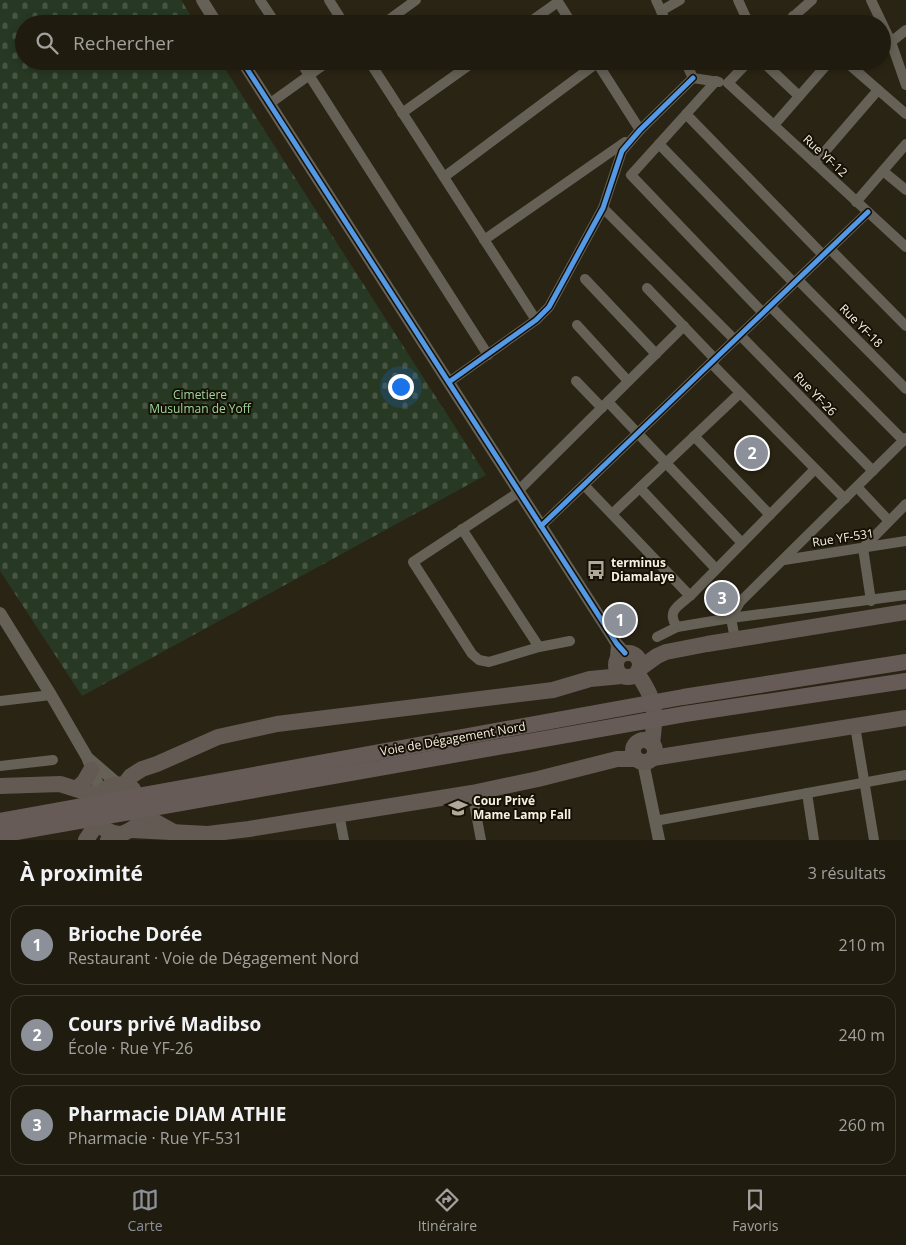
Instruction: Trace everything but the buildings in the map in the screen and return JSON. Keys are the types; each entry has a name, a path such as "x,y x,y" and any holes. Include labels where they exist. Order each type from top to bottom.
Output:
{"highway":[{"name":"Voie de Dégagement Nord","path":"0,821 683,697 906,662"},
{"name":"Voie de Dégagement Nord","path":"0,835 685,714 906,681"}],"main road":[{"path":"126,787 131,776 136,773 218,737 277,724 553,690 590,679 627,664 682,649 906,612"},
{"path":"627,664 648,707 649,722 645,751"},
{"path":"0,786 60,784 77,788 98,805 107,830 120,834 250,835 339,814 472,793 538,779 645,751 675,755 906,718"},
{"path":"77,788 84,782 89,764"},
{"path":"60,784 98,805"},
{"path":"86,840 106,788 126,787 142,802 143,815 137,826 120,834"},
{"path":"143,815 176,833"}],"street":[{"path":"202,0 212,15"},
{"path":"260,0 270,15"},
{"path":"329,0 338,15"},
{"path":"395,15 416,0"},
{"path":"656,0 663,15"},
{"path":"661,11 680,0"},
{"path":"738,0 745,15"},
{"path":"794,15 812,0"},
{"path":"871,0 878,15"},
{"path":"539,15 558,1 567,15"},
{"path":"906,30 891,42 906,85"},
{"path":"248,70 519,491 627,664"},
{"path":"306,70 488,355"},
{"path":"269,104 316,70"},
{"path":"375,70 536,320"},
{"path":"402,113 462,70"},
{"path":"444,177 586,70"},
{"path":"602,70 638,132"},
{"path":"689,70 692,78"},
{"path":"692,78 728,83 740,70"},
{"path":"772,70 800,96"},
{"path":"774,125 822,70"},
{"path":"855,70 906,114"},
{"path":"448,382 536,320 549,308 603,208 622,151 638,132 692,78"},
{"path":"716,81 631,175 767,309 905,440 740,602 731,618 735,639"},
{"name":"Rue YF-12","path":"728,83 906,247"},
{"path":"815,163 878,90"},
{"path":"686,114 826,252 906,326"},
{"path":"484,240 638,132"},
{"name":"Rue YF-18","path":"660,144 906,389"},
{"path":"856,202 906,144"},
{"path":"883,170 906,190"},
{"name":"Rue YF-26","path":"603,208 873,471"},
{"path":"541,526 868,212"},
{"path":"584,279 656,354"},
{"path":"647,288 684,326 740,393 845,499"},
{"path":"577,325 628,381"},
{"path":"570,641 539,647 489,662 479,660 472,654 413,562 519,491 684,326"},
{"path":"576,381 638,433 742,543"},
{"path":"612,514 740,393"},
{"path":"694,436 770,515"},
{"path":"677,627 673,621 672,615 674,610 815,469"},
{"path":"584,485 690,596"},
{"path":"857,487 889,521"},
{"path":"640,488 716,569"},
{"path":"871,601 863,548 906,504"},
{"path":"462,529 539,647"},
{"name":"Rue YF-531","path":"784,560 906,541"},
{"path":"657,637 677,627 906,595"},
{"path":"0,613 51,694 89,764 98,805"},
{"path":"0,701 51,694"},
{"path":"855,726 874,840"},
{"path":"645,751 656,840"},
{"path":"0,766 53,760"},
{"path":"89,764 126,787"},
{"path":"655,820 906,775"},
{"path":"472,793 481,840"},
{"path":"807,793 814,840"},
{"path":"339,814 344,840"}],"green space":[{"name":"Cimetiere Musulman de Yoff","path":"0,0 181,0 190,15 15,15 15,70 226,70 486,475 82,696 0,571"}],"cycle path":[{"path":"248,70 617,644 625,653"},
{"path":"449,382 536,320 549,307 603,208 622,151 640,130 693,78"},
{"path":"541,526 868,212"}],"place":[{"name":"Cours privé Madibso","path":"752,453"},
{"name":"terminus Diamalaye","path":"596,570"},
{"name":"Pharmacie DIAM ATHIE","path":"722,598"},
{"name":"Brioche Dorée","path":"620,620"},
{"name":"Cour Privé Mame Lamp Fall","path":"458,808"}]}
